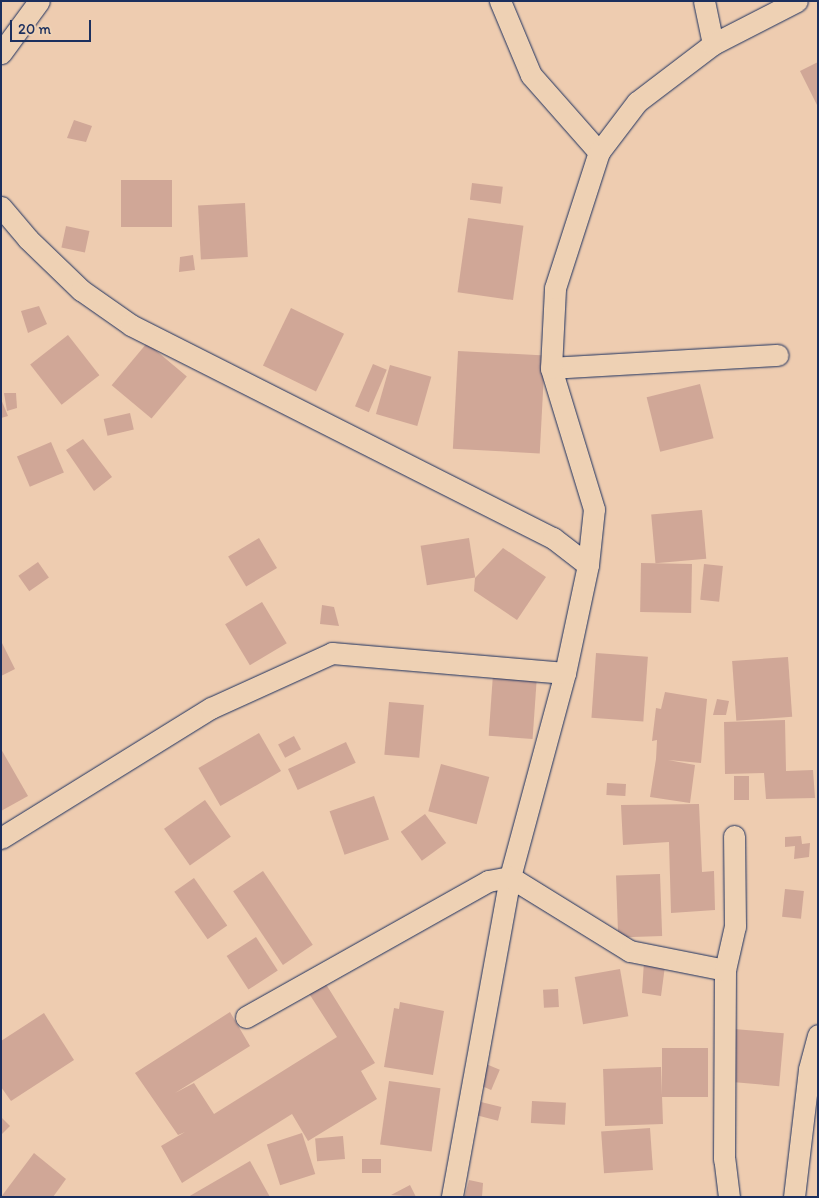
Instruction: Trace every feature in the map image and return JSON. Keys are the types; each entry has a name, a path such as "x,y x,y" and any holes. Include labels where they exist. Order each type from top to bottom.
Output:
{"street":[{"path":"1,53 38,1"},
{"path":"500,1 531,75 599,152"},
{"path":"704,1 714,44"},
{"path":"452,1197 510,878 565,673 588,565 594,509 551,368 555,288 599,152 637,102 714,44 797,1"},
{"path":"1,207 28,239 81,290 131,325 553,538 588,565"},
{"path":"551,368 778,355"},
{"path":"1,838 211,708 332,653 565,673"},
{"path":"728,1197 724,1158 726,970 735,926 734,836"},
{"path":"246,1018 488,881 510,878 630,951 726,970"},
{"path":"794,1197 809,1069 818,1035"}],"building":[{"path":"818,62 818,107 800,71"},
{"path":"74,120 92,126 86,142 67,138"},
{"path":"121,180 172,180 172,227 121,227"},
{"path":"472,183 503,187 501,204 470,200"},
{"path":"245,203 248,257 201,259 198,205"},
{"path":"468,218 523,226 513,300 458,292"},
{"path":"66,226 89,231 85,253 61,248"},
{"path":"193,255 195,270 179,272 180,257"},
{"path":"39,306 47,324 28,333 21,311"},
{"path":"291,308 344,334 316,391 263,366"},
{"path":"68,335 99,375 62,405 30,365"},
{"path":"147,343 187,376 151,419 112,385"},
{"path":"458,351 545,356 540,453 453,449"},
{"path":"373,364 387,370 369,412 355,406"},
{"path":"390,365 431,377 417,426 376,414"},
{"path":"700,384 714,438 660,452 647,397"},
{"path":"4,393 16,393 17,408 7,411"},
{"path":"1,399 8,416 1,418"},
{"path":"130,413 134,430 108,436 104,419"},
{"path":"83,439 112,477 94,491 66,450"},
{"path":"51,442 64,472 30,487 17,456"},
{"path":"702,510 706,559 655,563 651,514"},
{"path":"259,538 277,568 246,587 228,557"},
{"path":"469,538 475,578 427,585 421,546"},
{"path":"503,548 546,577 517,620 474,591 475,578"},
{"path":"38,562 49,578 29,591 18,576"},
{"path":"641,563 692,564 691,613 640,612"},
{"path":"704,564 723,566 719,602 700,600"},
{"path":"262,602 287,643 250,665 225,624"},
{"path":"322,605 334,607 339,626 320,624"},
{"path":"1,641 15,669 1,676"},
{"path":"596,653 648,657 643,721 591,718"},
{"path":"788,657 792,717 736,721 732,661"},
{"path":"493,674 537,677 533,739 489,736"},
{"path":"665,692 707,699 701,763 668,760 695,765 690,803 650,797 656,759 657,740 652,741 656,708 661,709"},
{"path":"717,699 729,701 726,715 713,715"},
{"path":"389,702 424,705 419,758 384,755"},
{"path":"785,720 786,771 813,770 815,798 766,799 764,773 725,774 724,722"},
{"path":"259,733 281,771 220,806 198,768"},
{"path":"294,736 301,749 285,758 278,744"},
{"path":"346,742 356,763 298,790 288,769"},
{"path":"1,749 28,796 1,811"},
{"path":"441,764 489,777 477,824 428,811"},
{"path":"734,776 749,776 749,800 734,800"},
{"path":"607,783 626,784 625,796 606,795"},
{"path":"374,796 389,839 345,855 330,811"},
{"path":"205,800 231,837 190,866 164,829"},
{"path":"699,804 702,872 714,871 715,910 671,913 669,842 623,845 621,805"},
{"path":"425,814 446,843 422,861 401,832"},
{"path":"801,836 802,844 810,843 809,857 794,859 795,846 785,847 785,837"},
{"path":"263,871 313,945 283,965 233,891"},
{"path":"660,874 662,936 618,937 616,876"},
{"path":"194,878 227,926 208,939 174,892"},
{"path":"785,889 804,891 801,919 782,917"},
{"path":"256,937 278,971 248,990 227,956"},
{"path":"644,961 665,966 661,996 642,993"},
{"path":"620,969 628,1016 583,1024 575,977"},
{"path":"324,981 375,1063 361,1071 377,1099 308,1141 292,1114 182,1183 161,1146 185,1132 178,1135 135,1073 230,1012 250,1046 175,1093 194,1083 214,1114 337,1037 308,992"},
{"path":"558,989 559,1007 544,1008 543,990"},
{"path":"400,1002 444,1011 433,1075 384,1067 394,1008 399,1009"},
{"path":"44,1013 74,1060 11,1101 1,1087 1,1041"},
{"path":"734,1029 784,1033 779,1086 729,1082"},
{"path":"662,1048 708,1048 708,1097 662,1097"},
{"path":"486,1064 500,1070 491,1090 477,1084"},
{"path":"661,1067 663,1124 605,1126 603,1069"},
{"path":"389,1081 440,1088 432,1152 380,1144"},
{"path":"532,1101 566,1103 565,1125 531,1123"},
{"path":"481,1102 501,1107 498,1121 478,1116"},
{"path":"1,1117 10,1126 1,1135"},
{"path":"650,1128 653,1170 604,1173 601,1131"},
{"path":"302,1133 315,1174 280,1185 267,1144"},
{"path":"343,1136 345,1159 317,1161 315,1138"},
{"path":"34,1153 66,1179 53,1197 1,1197"},
{"path":"362,1159 381,1159 381,1173 362,1173"},
{"path":"250,1161 270,1197 188,1197"},
{"path":"469,1180 483,1183 482,1197 465,1196"},
{"path":"410,1185 416,1197 391,1195"}]}
